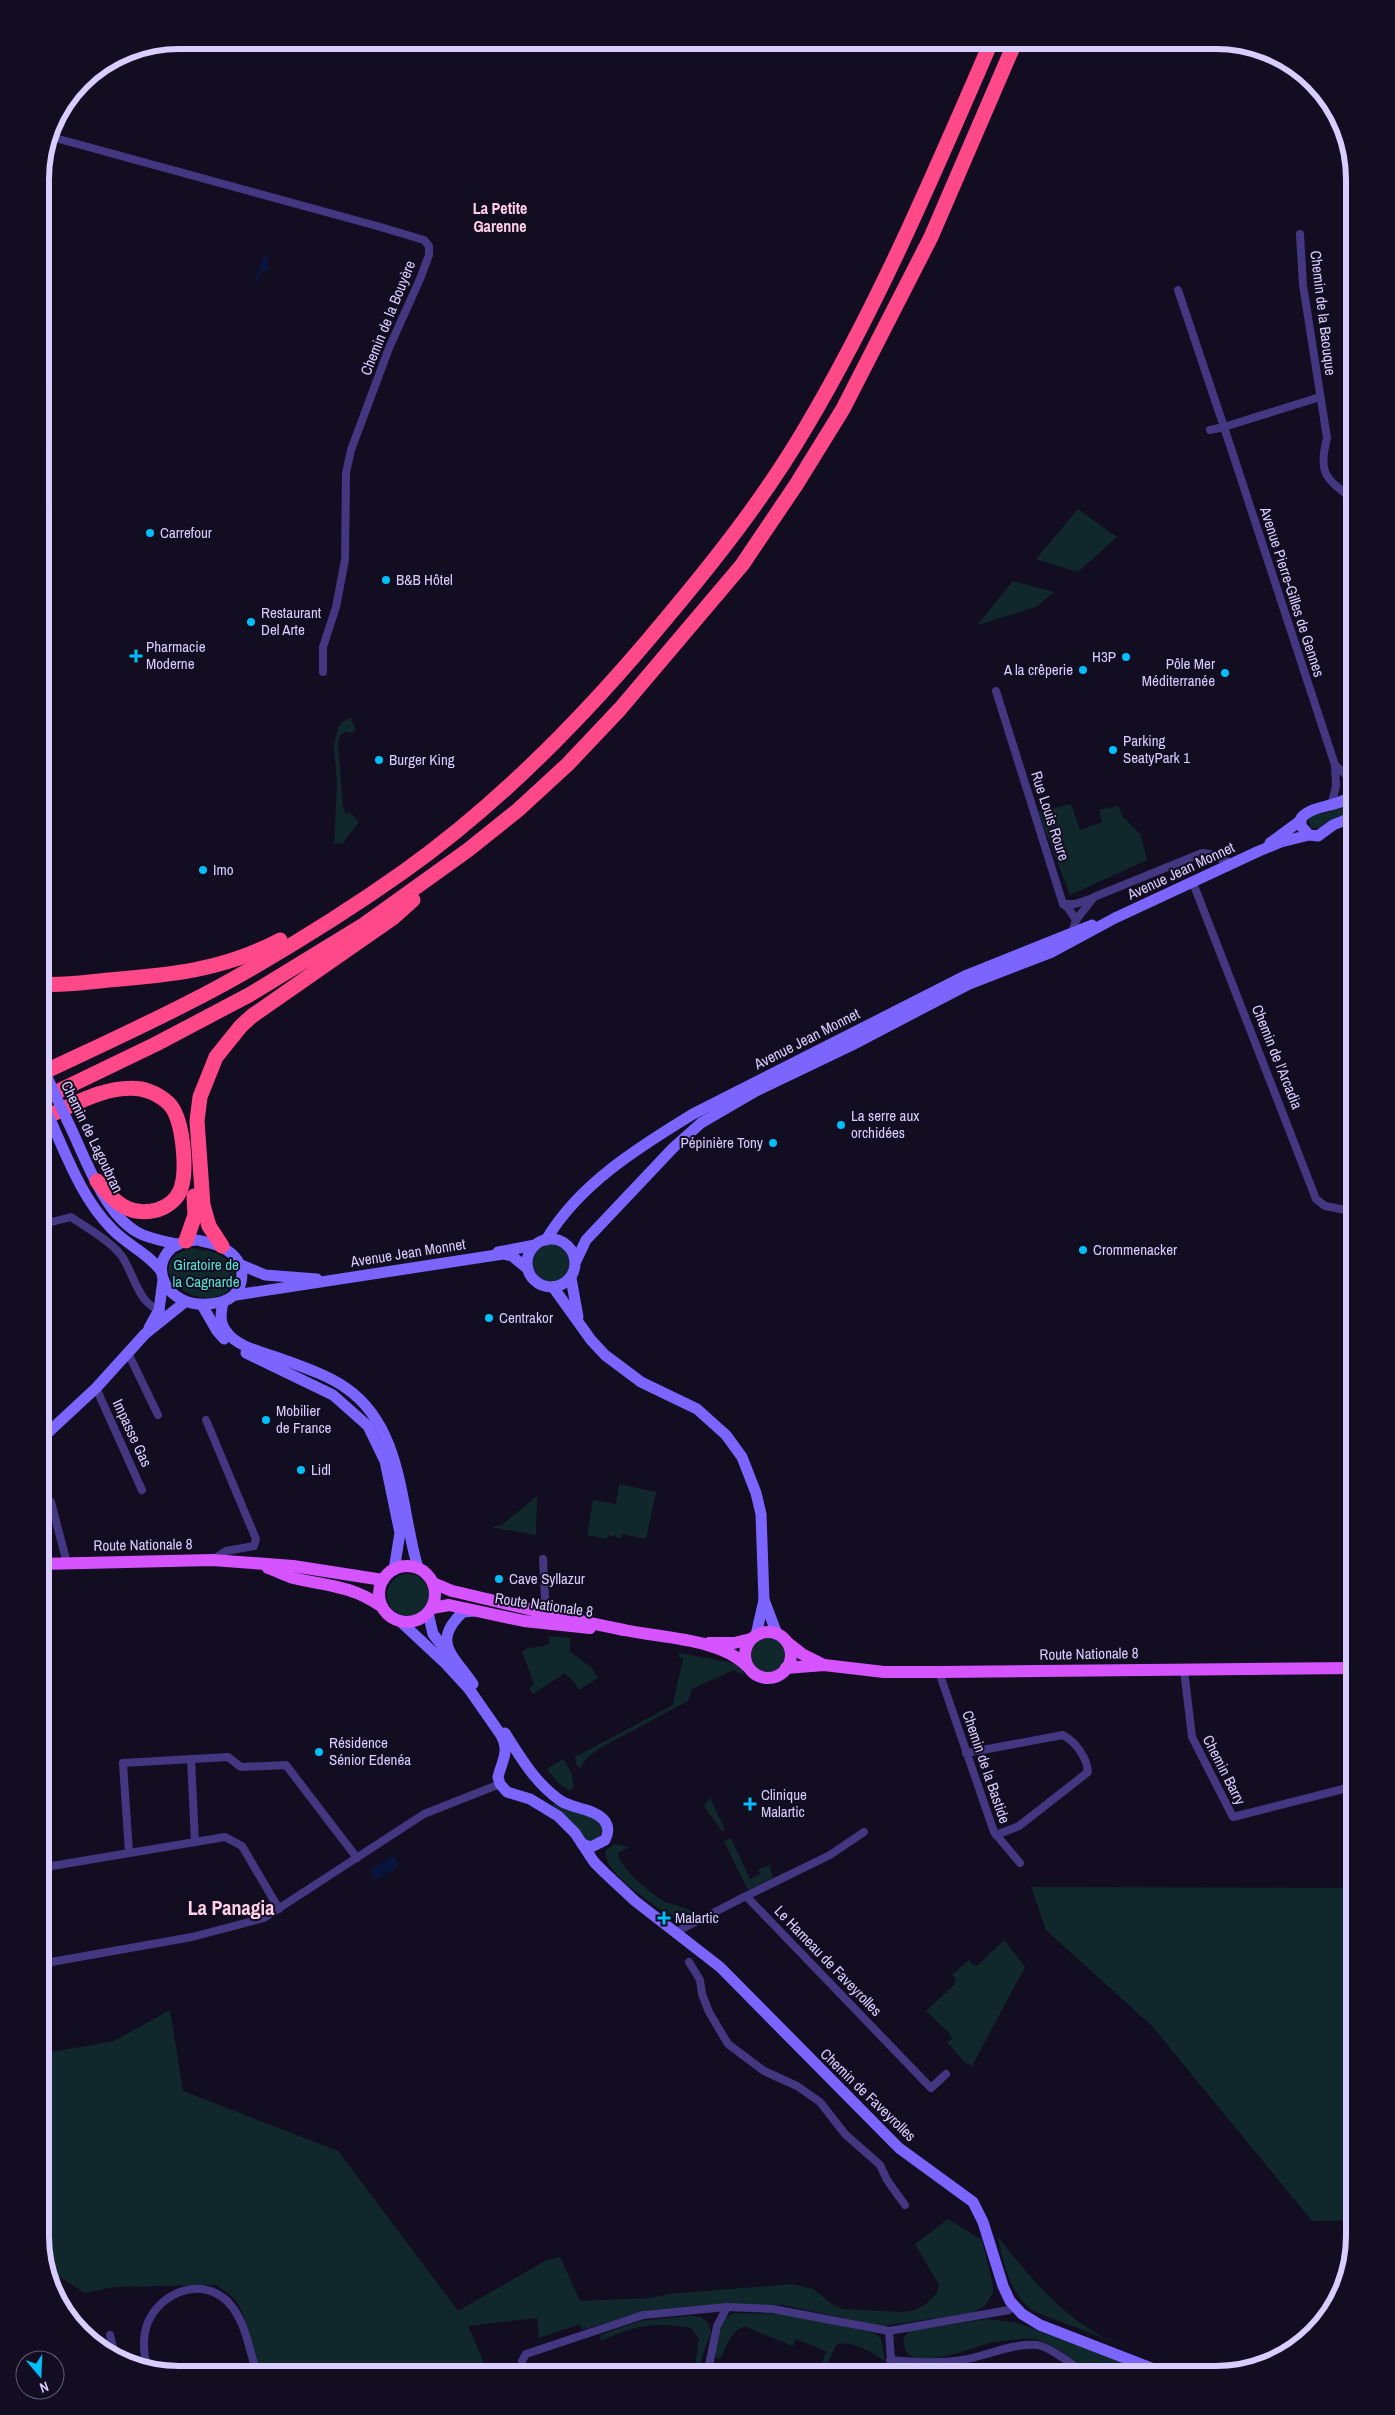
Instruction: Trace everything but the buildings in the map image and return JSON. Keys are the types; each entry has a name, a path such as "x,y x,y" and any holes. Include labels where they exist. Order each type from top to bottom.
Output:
{"highway":[{"path":"49,1070 223,985 351,908 406,870 469,821 516,780 600,697 728,544 781,467 829,386 914,219 988,49"},
{"path":"49,1096 156,1044 249,995 362,926 468,850 518,810 568,764 620,709 742,565 843,409 931,237 1012,49"},
{"path":"222,1246 209,1226 203,1205 197,1121 200,1097 216,1057 241,1026 252,1016 394,917 468,850"},
{"path":"49,983 167,976 218,966 272,944 349,897 406,870"},
{"path":"49,1122 87,1098 124,1089 141,1089 153,1093 164,1100 173,1109 185,1128 191,1155 195,1215 182,1242"},
{"path":"97,1181 111,1198 126,1209 134,1212 154,1210 171,1203 180,1191 184,1170 181,1134 173,1109"}],"main road":[{"name":"Avenue Jean Monnet","path":"1259,851 1300,821 1309,810 1331,806 1346,800"},
{"name":"Avenue Jean Monnet","path":"576,1261 586,1240 673,1148 701,1123 756,1091 852,1045 969,984 1067,945 1115,918 1259,851 1281,842 1308,835 1318,836 1333,825 1346,820"},
{"path":"1300,821 1302,830 1308,835"},
{"name":"Avenue Jean Monnet","path":"236,1295 486,1256 540,1242 602,1177 647,1143 693,1114 967,975 1074,926 1115,918"},
{"name":"Chemin de Lagoubran","path":"49,1081 106,1201 115,1215 126,1225 148,1237 182,1242"},
{"name":"Chemin de Lagoubran","path":"49,1127 95,1209 114,1231 149,1257 162,1275"},
{"path":"571,1278 566,1283 553,1287 539,1284 533,1279 528,1269 528,1256 540,1242 556,1239 566,1244 573,1252 576,1261 571,1278 579,1322"},
{"path":"49,1432 96,1388 145,1334 180,1306 223,1302 236,1295 240,1288 242,1277 239,1264 234,1255 222,1246 197,1240 182,1242 167,1252 162,1275 159,1310 145,1334"},
{"name":"Avenue Jean Monnet","path":"486,1256 512,1256 528,1269"},
{"name":"Avenue Jean Monnet","path":"239,1264 265,1275 334,1279"},
{"path":"162,1275 180,1306"},
{"path":"553,1287 605,1355 641,1382 697,1410 726,1435 742,1457 756,1493 761,1514 764,1600 753,1637 745,1652 747,1666 758,1676 766,1678 776,1676 786,1668 791,1656 788,1643 777,1634 764,1600"},
{"path":"223,1302 222,1323 230,1337 249,1347 336,1382 355,1395 373,1417 392,1451 418,1568"},
{"path":"202,1305 217,1330 232,1345 333,1395 368,1426 378,1443 385,1462 400,1533 394,1570"},
{"name":"Route Nationale 8","path":"246,1561 292,1577 338,1586 365,1596 381,1606"},
{"name":"Route Nationale 8","path":"49,1564 246,1561 383,1580"},
{"path":"466,1674 433,1634 430,1611 435,1596 433,1583 425,1572 418,1568 401,1567 394,1570 383,1580 379,1592 381,1606 390,1616 401,1622 469,1688 504,1741 506,1756 498,1777 500,1784"},
{"name":"Route Nationale 8","path":"433,1583 452,1591 546,1618"},
{"name":"Route Nationale 8","path":"430,1611 449,1605 477,1611 546,1618 699,1643 734,1643 753,1637"},
{"path":"401,1622 416,1621 430,1611"},
{"path":"477,1611 463,1612 451,1623 446,1634 447,1646 525,1764 540,1783 563,1802 590,1811 605,1820 608,1835 599,1844 591,1847 582,1844"},
{"path":"753,1637 763,1632 777,1634"},
{"name":"Route Nationale 8","path":"699,1643 733,1655 747,1666"},
{"name":"Route Nationale 8","path":"788,1643 802,1654 824,1665"},
{"name":"Route Nationale 8","path":"786,1668 824,1665 884,1672 1346,1668"},
{"path":"502,1765 512,1760 525,1764"},
{"name":"Chemin de Faveyrolles","path":"500,1784 507,1792 530,1799 547,1808 566,1823 594,1862 635,1902 720,1967 899,2148 972,2202 984,2222 1002,2286 1014,2306 1022,2314 1040,2325 1147,2366"},
{"path":"599,1844 599,1857 605,1873"}],"street":[{"name":"Chemin de la Bouyère","path":"56,138 377,226 424,240 429,246 429,255 389,348 351,450 346,473 346,560 336,607 323,647 323,672"},
{"name":"Chemin de la Baouque","path":"1300,234 1303,286 1327,438 1323,456 1326,475 1335,488 1346,495"},
{"name":"Avenue Pierre-Gilles de Gennes","path":"1178,290 1335,765 1336,786 1331,806"},
{"path":"1210,430 1320,397"},
{"name":"Rue Louis Roure","path":"996,691 1063,904 1073,913 1074,926"},
{"name":"Avenue Pierre-Gilles de Gennes","path":"1335,765 1346,775"},
{"path":"1063,904 1076,904 1094,898 1202,853 1210,854 1233,864"},
{"name":"Chemin de l'Arcadia","path":"1193,883 1316,1199 1325,1206 1346,1210"},
{"path":"1067,945 1074,926 1094,898"},
{"path":"49,1223 71,1217 120,1254 151,1306 159,1310 180,1306"},
{"path":"143,1295 152,1298 161,1295"},
{"path":"128,1353 158,1415"},
{"name":"Impasse Gas","path":"96,1388 142,1490"},
{"path":"206,1420 256,1539 254,1546 226,1551 212,1560"},
{"path":"51,1502 67,1563"},
{"path":"543,1559 546,1618"},
{"name":"Chemin Barry","path":"1184,1670 1192,1737 1233,1817 1346,1788"},
{"name":"Chemin de la Bastide","path":"939,1672 996,1835 1020,1863"},
{"path":"966,1753 1063,1735 1072,1740 1087,1763 1088,1772 1019,1826 996,1835"},
{"path":"129,1853 124,1763 228,1757 242,1767 286,1765 357,1858"},
{"path":"191,1759 195,1842"},
{"path":"49,1962 192,1937 264,1918 424,1814 500,1784"},
{"path":"676,1932 830,1855 864,1832"},
{"path":"49,1866 225,1837 242,1846 279,1909"},
{"name":"Le Hameau de Faveyrolles","path":"746,1896 931,2088 946,2074"},
{"path":"689,1962 700,1980 708,2012 728,2044 764,2071 797,2086 820,2102 845,2134 880,2165 887,2180 905,2205"},
{"path":"146,2362 143,2344 149,2319 166,2300 175,2294 185,2290 206,2288 226,2300 241,2320 255,2366"},
{"path":"523,2366 522,2361 526,2354 643,2315 728,2307 773,2309 889,2331 1009,2310 1014,2306"},
{"path":"709,2366 718,2326 728,2307"},
{"path":"889,2331 891,2366"},
{"path":"110,2335 112,2348"},
{"path":"890,2360 916,2362 953,2361 1020,2346 1039,2345 1075,2366"}],"green space":[{"path":"1078,509 1117,537 1078,572 1036,559"},
{"path":"1013,581 1054,592 1036,607 977,625"},
{"path":"351,718 356,729 353,733 345,732 340,736 338,742 343,808 346,814 350,812 359,822 343,843 334,844 337,785 334,746 338,727 342,722"},
{"path":"1071,804 1080,830 1102,822 1099,810 1118,806 1123,817 1141,835 1147,860 1070,895 1038,812"},
{"path":"1346,805 1346,814 1326,822 1319,828 1311,828 1308,820 1313,814 1322,814"},
{"path":"552,1244 566,1249 571,1263 566,1277 552,1282 538,1277 533,1263 538,1249"},
{"name":"Giratoire de la Cagnarde","path":"192,1248 213,1252 227,1261 235,1274 230,1289 220,1296 208,1298 195,1296 183,1291 174,1283 169,1274 169,1264 177,1254"},
{"path":"619,1484 656,1492 646,1539 622,1534 621,1538 608,1535 607,1539 587,1535 593,1500 616,1504"},
{"path":"537,1496 536,1535 491,1527 502,1525"},
{"path":"412,1574 420,1577 426,1583 429,1595 426,1607 420,1613 404,1616 396,1613 390,1607 387,1591 390,1583 396,1577"},
{"path":"548,1636 571,1638 569,1651 592,1668 598,1678 579,1690 565,1673 533,1694 529,1688 534,1684 522,1651 550,1643"},
{"path":"768,1637 780,1643 786,1655 780,1667 768,1673 756,1667 750,1655 756,1643"},
{"path":"679,1653 739,1664 745,1676 734,1670 692,1689 688,1701 598,1749 585,1760 580,1769 576,1764 575,1754 577,1756 673,1705 683,1658 679,1658"},
{"path":"563,1759 571,1772 574,1787 570,1791 556,1781 547,1769"},
{"path":"710,1797 725,1830 722,1831 704,1806"},
{"path":"556,1801 598,1820 603,1827 599,1838 589,1842 584,1839 551,1808"},
{"path":"731,1838 750,1879 760,1874 758,1870 769,1865 773,1878 748,1890 724,1841"},
{"path":"614,1844 629,1847 618,1853 623,1865 634,1878 663,1900 691,1911 689,1916 678,1921 621,1879 612,1869 607,1859 606,1850"},
{"path":"1031,1887 1346,1888 1346,2220 1312,2221 1152,2026 1046,1930"},
{"path":"1004,1940 1025,1967 972,2066 964,2062 947,2042 952,2039 950,2034 926,2011 954,1985 956,1980 952,1975 969,1960 973,1965 978,1965"},
{"path":"170,2010 183,2091 338,2151 458,2311 547,2260 560,2257 580,2301 651,2298 668,2294 792,2284 813,2289 832,2304 843,2309 903,2312 915,2310 925,2305 937,2293 939,2285 915,2244 948,2219 982,2240 993,2285 993,2293 985,2306 972,2313 882,2326 783,2305 726,2304 647,2310 582,2330 580,2324 539,2338 537,2318 468,2326 482,2358 483,2366 254,2366 242,2311 228,2293 216,2285 114,2287 85,2293 54,2274 49,2236 49,2052 114,2041"},
{"path":"998,2237 1032,2279 1071,2316 1101,2336 1129,2348 1033,2311 1013,2287 1005,2268"},
{"path":"733,2313 788,2314 874,2333 881,2338 885,2362 855,2345 842,2344 836,2345 826,2366 821,2366 826,2351 796,2339 793,2346 746,2327 737,2330 733,2334 720,2359 714,2357 722,2320"},
{"path":"688,2316 706,2321 711,2332 701,2366 695,2366 699,2339 691,2328 667,2325 644,2326 601,2341 600,2335 640,2321"},
{"path":"988,2319 1018,2323 1133,2366 1082,2366 1051,2345 1032,2339 994,2342 938,2358 924,2359 913,2357 906,2350 904,2337 910,2331"}],"water":[{"path":"264,255 268,258 268,269 261,273 258,280 255,281"},
{"path":"393,1856 399,1866 376,1880 370,1870"}],"place":[{"name":"Carrefour","path":"150,533"},
{"name":"B&B Hôtel","path":"386,580"},
{"name":"Restaurant Del Arte","path":"251,622"},
{"name":"Pharmacie Moderne","path":"136,656"},
{"name":"H3P","path":"1126,657"},
{"name":"A la crêperie","path":"1083,670"},
{"name":"Pôle Mer Méditerranée","path":"1225,673"},
{"name":"Parking SeatyPark 1","path":"1113,750"},
{"name":"Burger King","path":"379,760"},
{"name":"Imo","path":"203,870"},
{"name":"La serre aux orchidées","path":"841,1125"},
{"name":"Pépinière Tony","path":"773,1143"},
{"name":"Crommenacker","path":"1083,1250"},
{"name":"Centrakor","path":"489,1318"},
{"name":"Mobilier de France","path":"266,1420"},
{"name":"Lidl","path":"301,1470"},
{"name":"Cave Syllazur","path":"499,1579"},
{"name":"Résidence Sénior Edenéa","path":"319,1752"},
{"name":"Clinique Malartic","path":"750,1804"},
{"name":"Malartic","path":"664,1918"}],"district":[{"name":"La Petite Garenne","path":"500,217"},
{"name":"La Panagia","path":"231,1908"}]}
